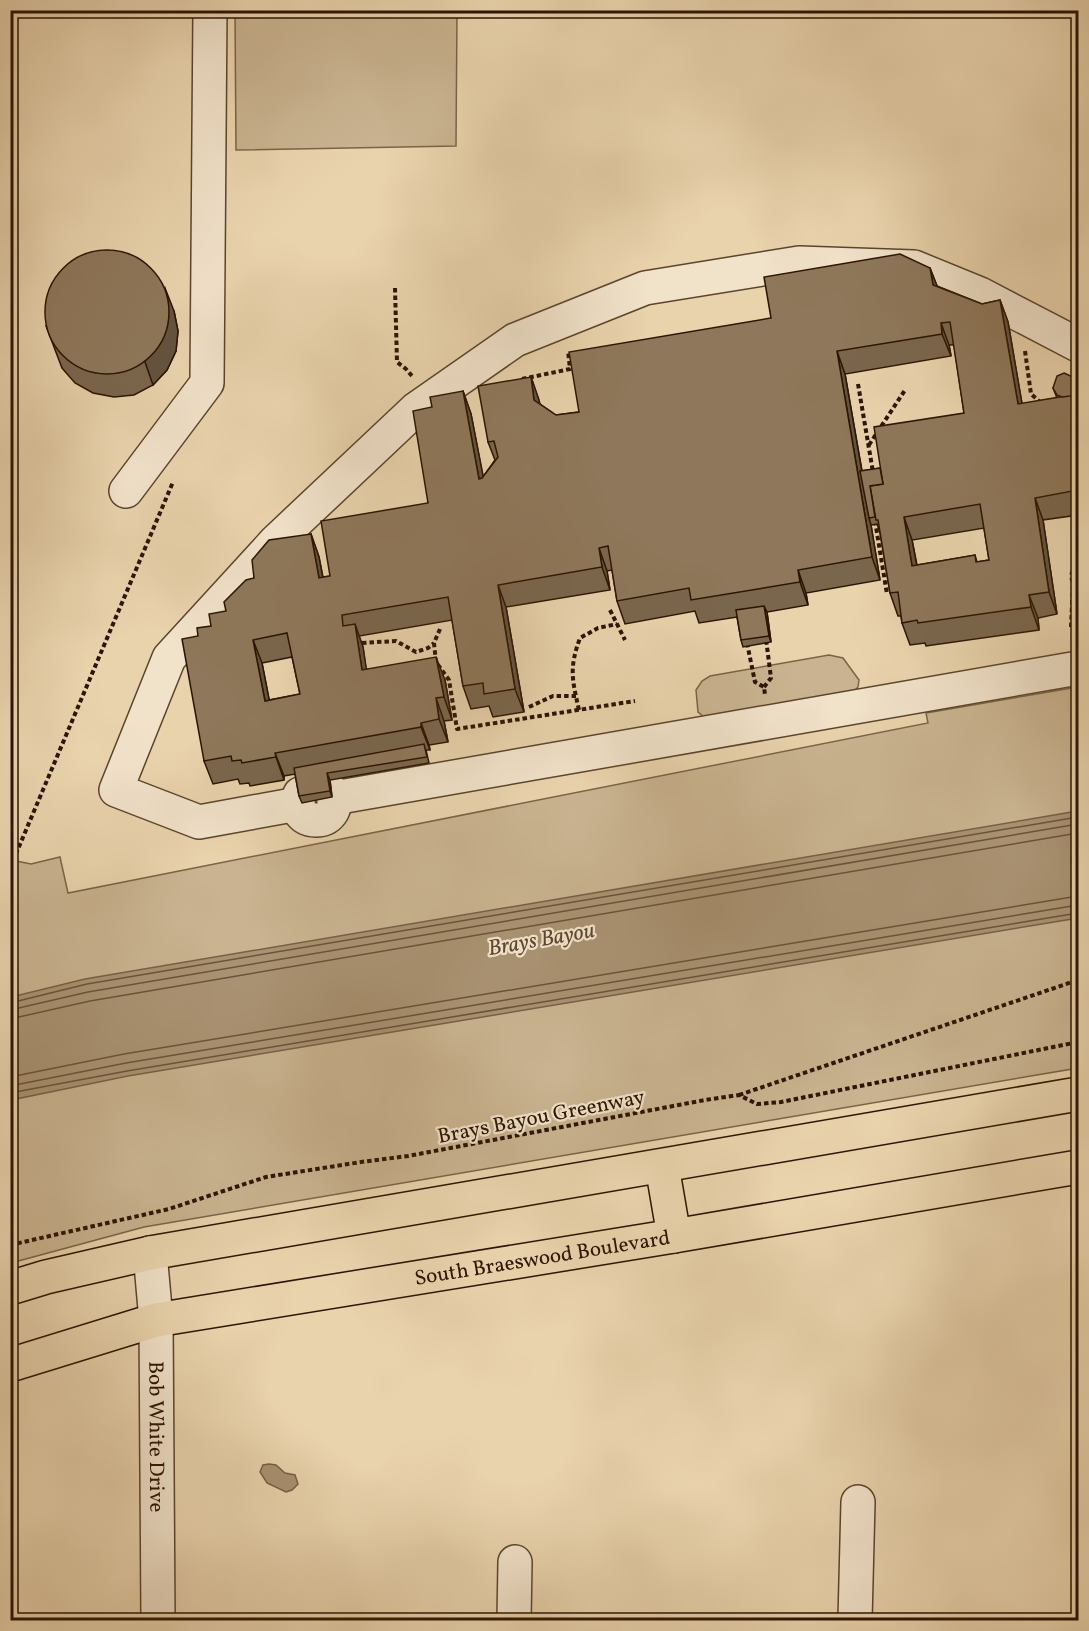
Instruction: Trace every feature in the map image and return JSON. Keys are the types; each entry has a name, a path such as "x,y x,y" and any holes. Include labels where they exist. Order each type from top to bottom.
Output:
{"main road":[{"path":"10,1288 46,1277 150,1253 1078,1094"},
{"path":"662,1166 674,1236"},
{"name":"South Braeswood Boulevard","path":"10,1365 156,1320 674,1236 1078,1167"}],"street":[{"path":"126,491 207,382 210,10"},
{"path":"1078,345 980,294 914,267 799,263 645,288 515,340 416,409 276,541 169,658 116,790 200,822 316,797 770,722 1078,668"},
{"name":"Bob White Drive","path":"150,1253 156,1320 158,1620"},
{"path":"855,1620 858,1502"},
{"path":"514,1620 515,1562"}],"path":[{"path":"395,288 397,362 413,377"},
{"path":"1019,314 1032,394 1041,403"},
{"path":"858,384 873,471 872,480"},
{"path":"868,446 905,390"},
{"path":"1036,414 1041,403 1049,400"},
{"path":"875,520 887,594"},
{"path":"1071,627 1076,584 1071,576 1078,553"},
{"path":"610,610 625,640"},
{"path":"579,710 571,674 574,654 580,638 598,628 617,624"},
{"path":"362,644 396,641 416,652 434,643 440,629"},
{"path":"765,633 771,678 764,687 770,722"},
{"path":"746,636 755,682 764,687"},
{"path":"434,643 436,662 449,680 457,729 635,701"},
{"path":"529,707 554,696 576,696"},
{"path":"739,1095 1078,980"},
{"name":"Brays Bayou Greenway","path":"10,1245 169,1209 248,1182 284,1173 408,1156 739,1095 757,1104 781,1102 1078,1042"}],"shaded area":[{"path":"235,11 457,11 456,146 236,150"},
{"path":"829,655 843,658 859,680 858,687 852,693 704,717 698,712 696,690 702,681 710,676"},
{"path":"1078,687 1078,1068 144,1227 11,1263 11,860 31,864 60,857 68,893 928,723 926,713"}],"water":[{"name":"Brays Bayou","path":"1078,811 1078,918 128,1076 11,1100 11,997 85,979"},
{"path":"263,1465 276,1465 285,1473 295,1475 298,1484 286,1492 267,1483 260,1472"}],"building":[{"path":"107,250 131,255 142,260 151,268 159,277 164,288 169,312 164,336 159,347 151,356 142,364 131,369 107,374 83,369 72,364 63,356 55,347 50,336 45,312 50,288 55,277 63,268 72,260 83,255"},
{"path":"900,254 930,268 933,285 982,304 1000,300 1018,404 1078,394 1078,490 1035,498 1049,592 1029,595 1031,607 918,623 917,620 902,623 898,592 890,593 870,486 883,484 874,427 964,413 950,322 941,323 942,334 837,351 872,557 798,570 800,582 691,600 689,588 617,601 608,546 599,548 602,567 498,585 515,689 484,694 483,683 463,686 448,597 342,615 343,626 355,624 362,670 436,657 444,697 436,698 439,719 421,723 421,727 275,753 276,757 242,763 241,760 232,761 231,756 204,761 182,639 198,636 197,628 211,626 209,614 226,611 224,602 246,580 254,578 252,560 269,540 311,534 319,578 330,576 321,521 428,503 413,411 432,407 430,397 463,391 479,479 482,478 498,457 494,441 488,442 478,386 531,377 534,400 556,415 579,412 569,352 771,318 764,277","holes":["980,504 989,560 976,562 975,555 912,566 904,517","287,633 300,694 265,701 253,640"]},
{"path":"1064,373 1075,378 1078,385 1075,393 1062,397 1057,395 1053,388 1057,376"},
{"path":"880,468 883,484 870,486 875,517 869,518 860,471"},
{"path":"764,606 769,636 741,640 736,610"},
{"path":"424,744 427,757 327,773 330,791 299,796 294,768"}]}
